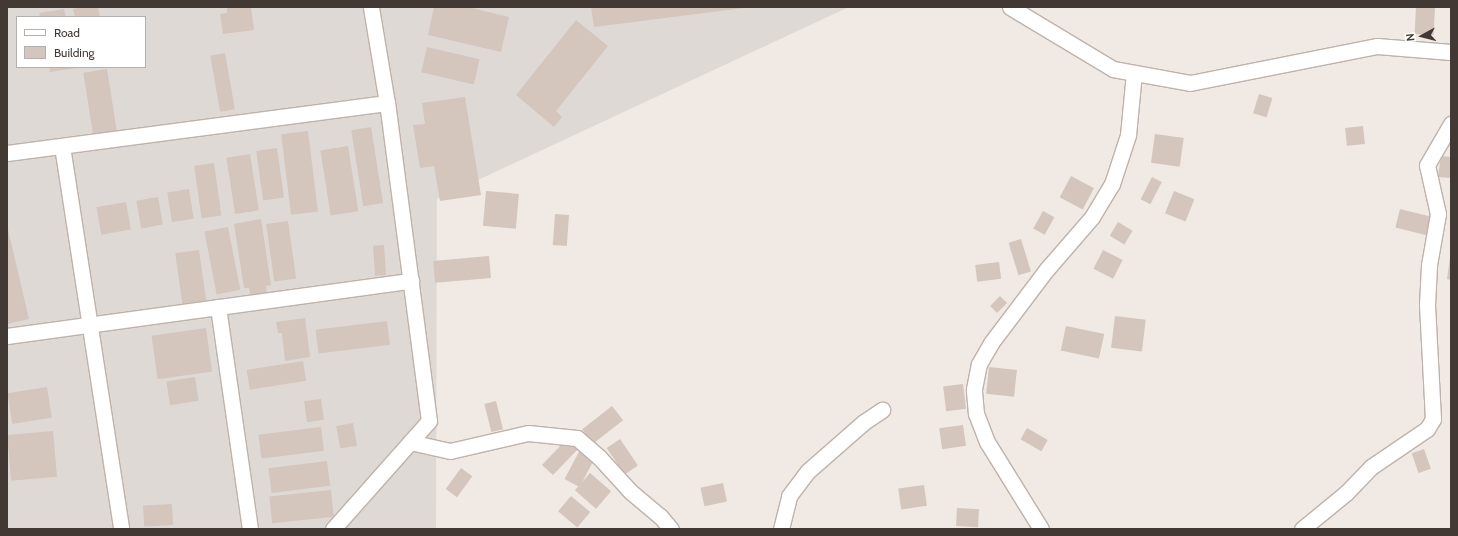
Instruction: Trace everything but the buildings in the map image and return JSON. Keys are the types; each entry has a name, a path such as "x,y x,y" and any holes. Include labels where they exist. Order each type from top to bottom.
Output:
{"street":[{"path":"333,529 429,421 387,103 371,7"},
{"path":"1010,7 1113,69 1190,83 1377,46 1451,52"},
{"path":"1041,529 1020,493 1014,488 984,435 976,414 974,389 979,364 995,337 1048,270 1092,218 1112,184 1128,135 1134,73"},
{"path":"7,153 387,103"},
{"path":"1302,529 1346,493 1371,467 1427,429 1433,419 1427,305 1430,265 1438,214 1427,165 1451,124"},
{"path":"62,146 121,529"},
{"path":"7,336 411,281"},
{"path":"218,307 250,529"},
{"path":"781,529 789,496 808,471 864,422 882,410"},
{"path":"410,442 450,451 528,434 576,438 599,457 631,492 660,516 671,529"}],"shaded area":[{"path":"7,7 849,7 437,199 436,529 7,529"}]}
